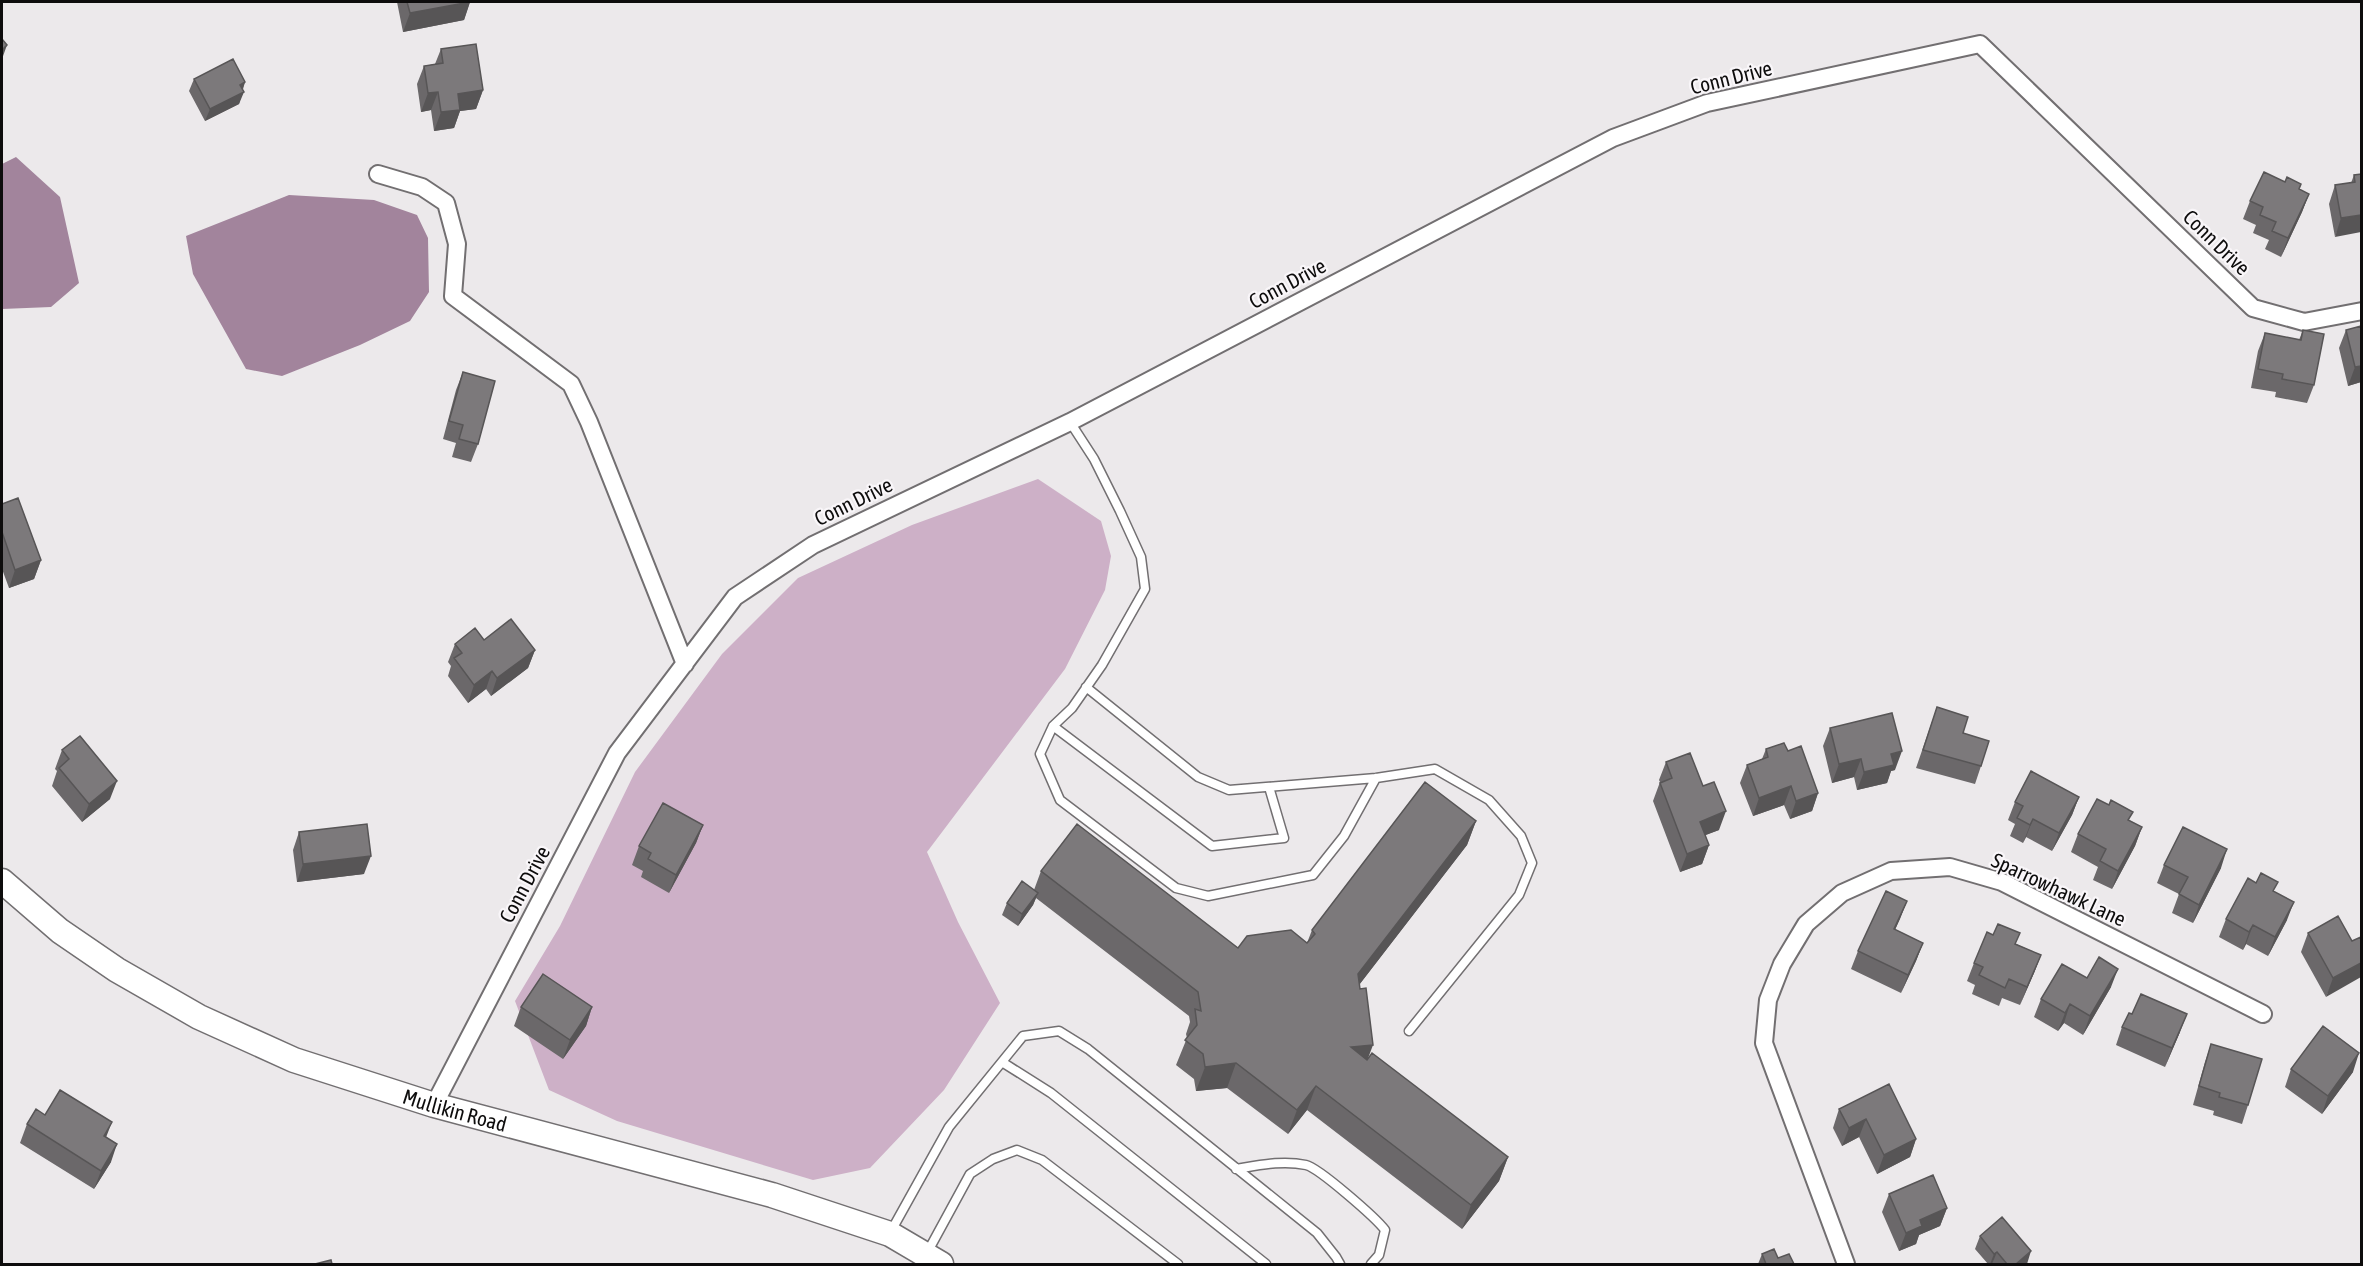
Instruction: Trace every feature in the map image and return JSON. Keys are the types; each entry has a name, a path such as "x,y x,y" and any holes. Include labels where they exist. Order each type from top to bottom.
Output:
{"street":[{"name":"Conn Drive","path":"434,1105 618,753 735,597 813,545 1070,422 1613,138 1707,103 1980,44 2253,308 2304,322 2361,310"},
{"path":"378,174 422,187 446,203 458,244 453,296 571,384 589,422 685,664"},
{"name":"Sparrowhawk Lane","path":"1846,1264 1764,1043 1768,1000 1782,964 1806,924 1842,893 1891,871 1950,867 1992,879 2263,1014"},
{"name":"Mullikin Road","path":"2,881 60,931 117,970 199,1017 294,1060 434,1105 772,1195 890,1234 933,1260"}],"lane":[{"path":"1070,422 1094,459 1141,557 1145,589 1121,635 1072,708 1053,726 1040,754 1060,800 1176,888 1208,896 1313,875 1344,836 1376,778"},
{"path":"1086,687 1198,777 1229,790 1376,778 1435,769 1489,800 1521,836 1532,863 1519,895 1409,1031"},
{"path":"1053,726 1212,846 1284,838 1269,787"},
{"path":"890,1234 949,1127 1023,1036 1059,1031 1088,1049 1317,1233 1340,1264"},
{"path":"1002,1062 1051,1093 1266,1264"},
{"path":"933,1260 970,1174 993,1159 1017,1150 1042,1160 1178,1264"},
{"path":"1236,1169 1285,1162 1310,1166 1375,1218 1385,1230 1378,1255 1371,1264"}],"shaded area":[{"path":"16,157 60,197 79,283 51,307 2,309 2,164"},
{"path":"289,195 374,200 417,215 428,238 429,292 410,321 360,345 282,376 246,369 193,274 186,236"},
{"path":"1038,479 1101,521 1111,556 1105,590 1065,669 927,852 958,922 1000,1003 944,1090 870,1168 813,1180 617,1121 549,1090 515,1001 560,926 635,772 722,654 798,578 912,525"}],"building":[{"path":"407,2 470,2 410,13"},
{"path":"2,39 7,45 2,50"},
{"path":"476,44 483,90 458,94 460,110 441,112 438,92 428,93 424,66 443,63 441,49"},
{"path":"233,59 245,82 240,85 244,92 210,109 194,79"},
{"path":"2264,172 2285,182 2287,177 2301,184 2299,189 2309,194 2288,238 2272,231 2276,222 2260,215 2263,207 2250,201"},
{"path":"2361,174 2361,215 2341,218 2335,185 2355,182 2354,175"},
{"path":"2361,326 2361,366 2355,367 2346,330"},
{"path":"2303,330 2324,334 2314,385 2282,379 2283,374 2258,369 2265,333 2301,340"},
{"path":"463,372 495,381 478,444 459,439 463,425 449,421"},
{"path":"18,498 41,560 15,570 2,532 2,504"},
{"path":"511,619 535,650 497,678 492,671 474,685 454,658 462,653 455,644 475,628 484,640"},
{"path":"1937,707 1968,717 1963,733 1989,741 1981,766 1923,750"},
{"path":"1892,713 1902,751 1891,754 1894,765 1864,772 1861,759 1839,764 1830,728"},
{"path":"80,736 117,781 89,804 59,768 69,759 62,750"},
{"path":"1784,743 1788,751 1801,746 1818,793 1796,801 1791,786 1759,798 1747,765 1768,757 1766,749"},
{"path":"1690,753 1703,786 1714,782 1726,811 1700,822 1709,845 1687,854 1660,783 1672,778 1666,762"},
{"path":"2031,771 2079,797 2059,833 2033,819 2030,825 2017,818 2023,806 2015,802"},
{"path":"1425,782 1476,821 1358,974 1360,989 1366,988 1373,1045 1351,1047 1367,1060 1372,1053 1508,1157 1471,1205 1316,1086 1297,1110 1236,1063 1205,1067 1203,1054 1185,1040 1197,1025 1195,1009 1201,1011 1198,992 1041,871 1077,824 1238,948 1247,936 1291,930 1307,943 1315,934 1312,930"},
{"path":"2097,799 2109,805 2111,800 2133,812 2128,820 2142,827 2118,871 2100,861 2106,849 2078,834"},
{"path":"663,803 703,825 676,875 648,859 651,853 639,846"},
{"path":"367,824 371,856 303,864 299,832"},
{"path":"2183,827 2227,849 2199,905 2179,894 2188,877 2164,865"},
{"path":"2261,873 2278,882 2273,891 2294,902 2275,937 2253,925 2249,932 2226,919 2248,878 2256,883"},
{"path":"1022,881 1038,893 1022,914 1007,903"},
{"path":"1886,891 1907,901 1894,929 1923,943 1908,975 1858,951"},
{"path":"2338,916 2352,941 2361,937 2361,963 2333,978 2308,933"},
{"path":"1998,924 2020,933 2015,944 2041,955 2027,987 2009,979 2005,988 1979,975 1983,967 1974,963 1987,932 1993,935"},
{"path":"2099,957 2118,969 2090,1016 2070,1004 2065,1013 2041,999 2062,964 2087,978"},
{"path":"543,974 592,1007 570,1040 521,1007"},
{"path":"2141,994 2187,1014 2172,1048 2122,1027 2129,1013 2132,1014"},
{"path":"2323,1026 2359,1053 2328,1096 2291,1069"},
{"path":"2211,1044 2262,1059 2248,1105 2219,1097 2220,1093 2199,1086"},
{"path":"1889,1084 1916,1139 1884,1155 1866,1119 1849,1128 1839,1109"},
{"path":"60,1090 112,1122 104,1136 117,1144 101,1171 27,1124 36,1109 45,1115"},
{"path":"1933,1175 1947,1208 1920,1220 1922,1226 1906,1233 1889,1194"},
{"path":"2002,1217 2031,1251 2016,1264 2007,1264 1997,1252 1994,1254 1980,1236"},
{"path":"1774,1249 1778,1258 1789,1254 1794,1264 1766,1264 1762,1254"},
{"path":"331,1260 332,1264 315,1264"}]}
